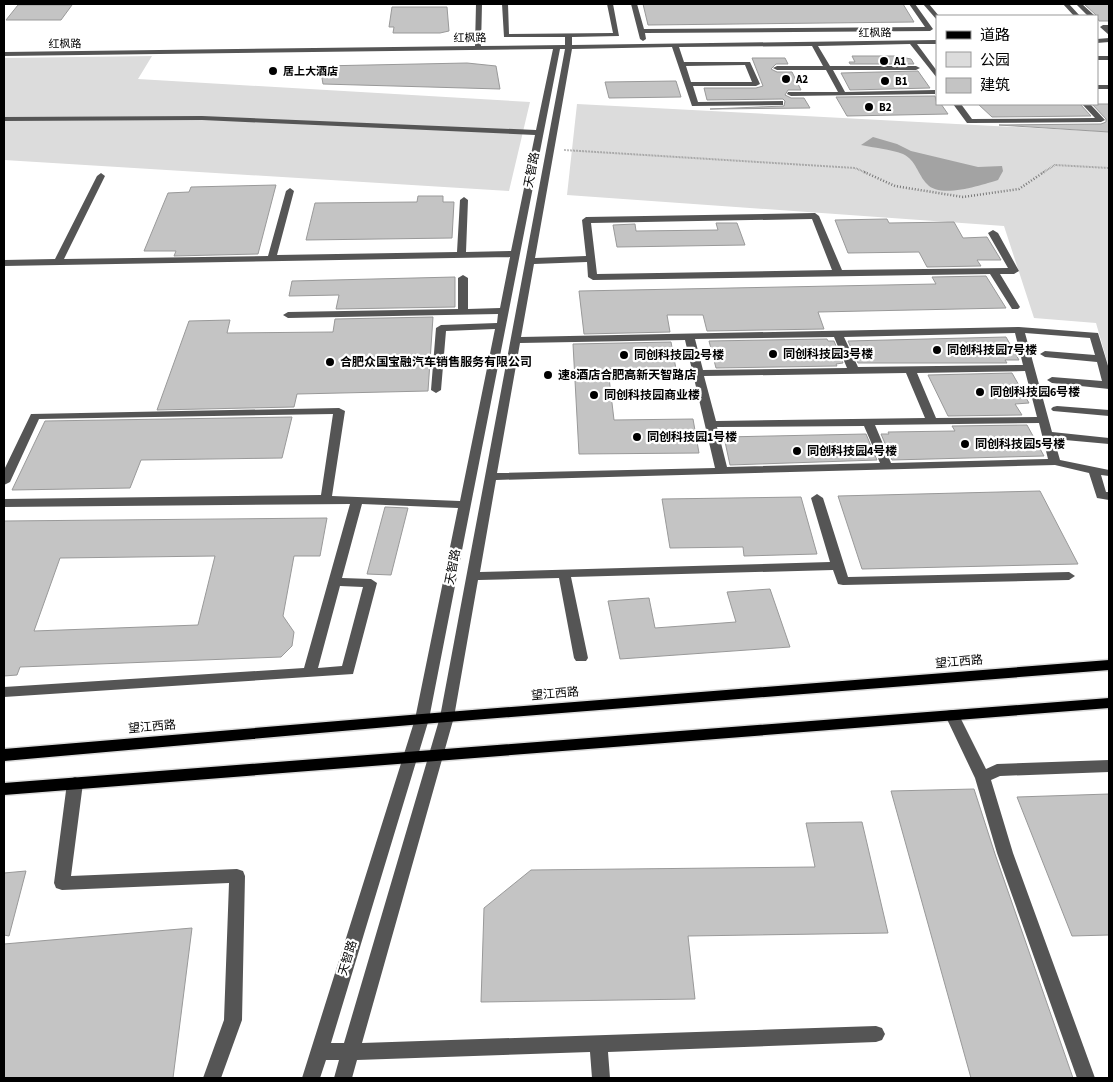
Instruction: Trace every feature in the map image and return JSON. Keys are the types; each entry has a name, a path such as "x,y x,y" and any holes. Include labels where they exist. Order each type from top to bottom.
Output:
{"main road":[{"name":"望江西路","path":"4,754 1109,665"},
{"path":"4,789 1109,702"},
{"path":"4,795 39,786"}],"street":[{"path":"478,48 479,4"},
{"path":"505,4 506,36 565,43 617,35 610,4"},
{"path":"634,4 645,46"},
{"path":"642,31 930,29 912,4"},
{"path":"928,4 926,4 936,17"},
{"path":"1066,4 1077,15"},
{"path":"1079,4 1091,15"},
{"path":"1106,27 1109,33"},
{"name":"红枫路","path":"4,54 478,48 565,43 675,46 936,42"},
{"name":"天智路","path":"311,1078 422,720 540,133 565,43"},
{"name":"天智路","path":"343,1078 447,718 551,149 565,43"},
{"path":"912,43 936,75"},
{"path":"814,44 843,94"},
{"path":"675,46 695,104 780,103"},
{"path":"924,59 936,59"},
{"path":"681,64 748,63 756,84 688,84"},
{"path":"777,68 916,68"},
{"path":"1098,87 1107,87"},
{"path":"791,94 932,92"},
{"path":"958,105 970,121 1101,120 1087,105"},
{"path":"4,119 202,118 540,133"},
{"path":"58,262 101,176"},
{"path":"272,258 290,190"},
{"path":"461,255 464,200"},
{"path":"838,273 815,216 586,220 593,277 1014,271 993,233"},
{"path":"4,263 516,254"},
{"path":"530,261 591,260"},
{"path":"993,271 1015,307"},
{"path":"463,278 463,312"},
{"path":"288,315 504,311"},
{"path":"436,390 441,328 501,326"},
{"path":"516,340 1019,330 1094,335 1109,385 1052,380"},
{"path":"1019,330 1055,462"},
{"path":"837,333 854,371"},
{"path":"689,336 722,471"},
{"path":"1045,354 1101,358"},
{"path":"698,373 1029,368"},
{"path":"910,370 932,421"},
{"path":"1057,409 1109,413"},
{"path":"4,482 36,416 339,411 326,499"},
{"path":"711,424 1043,420"},
{"path":"868,422 887,466"},
{"path":"1048,435 1109,441"},
{"path":"491,477 1055,462 1094,472 1109,473"},
{"path":"1094,472 1101,495 1109,496"},
{"path":"816,498 843,581 1069,576"},
{"path":"4,503 326,499 465,505"},
{"path":"310,673 357,500"},
{"path":"473,576 838,566"},
{"path":"564,573 581,658"},
{"path":"4,692 348,671 371,583 335,582"},
{"path":"952,715 983,778 1005,853 1086,1078"},
{"path":"983,778 997,770 1109,766"},
{"path":"75,784 62,883 237,876 233,1020 212,1078"},
{"path":"319,1051 350,1052 876,1034"},
{"path":"598,1044 601,1078"}],"path":[{"path":"551,149 855,168 895,186 963,197 1019,189 1055,165 1109,168"}],"green space":[{"path":"152,56 138,79 530,102 509,191 4,160 4,58"},
{"path":"577,104 1109,132 1109,368 1096,323 1034,318 1004,226 567,195"}],"shaded area":[{"path":"873,137 897,144 911,151 978,167 1002,166 1003,171 998,180 961,190 951,191 933,188 927,184 911,160 903,154 861,145"}],"building":[{"path":"643,4 903,4 914,22 648,25"},
{"path":"1084,4 1109,4 1109,21 1099,21 1098,15"},
{"path":"18,5 72,5 61,20 6,20"},
{"path":"392,7 447,7 449,31 440,33 393,33 394,27 389,27"},
{"name":"A1","path":"852,56 896,56 911,59 914,64 850,64 849,62 855,62"},
{"path":"752,58 785,58 788,64 776,64 771,69 777,72 792,72 801,90 788,90 785,95 791,98 804,98 810,108 710,109 784,106 785,101 783,99 707,100 704,88 756,88 763,86"},
{"path":"467,63 496,66 500,89 323,84 320,66"},
{"name":"B1","path":"918,71 930,88 850,90 841,73"},
{"path":"676,81 681,97 609,98 605,82"},
{"name":"B2","path":"935,96 936,105 942,105 948,114 847,116 836,97"},
{"path":"1098,104 1109,104 1109,132 999,125 1101,124 1106,122 1106,119 1093,105"},
{"path":"979,105 1081,105 1091,116 992,117"},
{"path":"276,185 258,254 174,256 176,251 144,251 168,193 189,192 191,187"},
{"path":"418,196 443,196 443,202 454,202 452,238 306,240 315,203 417,202"},
{"path":"887,219 889,223 954,222 963,238 987,237 1001,260 977,260 981,266 927,267 919,252 848,253 835,220"},
{"path":"716,223 737,223 745,245 617,247 613,225 635,224 636,231 718,230"},
{"path":"986,276 1006,308 818,312 824,329 707,331 703,315 667,315 670,332 584,334 579,291 936,284 932,277"},
{"path":"455,277 455,307 336,309 339,295 289,296 292,281"},
{"name":"合肥众国宝融汽车销售服务有限公司","path":"433,317 428,391 297,394 294,407 157,410 189,321 230,320 227,333 333,332 335,319"},
{"name":"同创科技园7号楼","path":"1006,337 1019,360 1005,360 1007,363 858,363 848,341"},
{"name":"同创科技园3号楼","path":"827,339 828,341 834,341 843,363 836,364 837,366 716,368 709,341"},
{"path":"671,342 676,369 608,369 614,420 693,419 699,453 579,454 573,344"},
{"name":"同创科技园6号楼","path":"1012,373 1029,403 1015,404 1022,415 948,416 928,375"},
{"path":"292,417 282,458 141,460 130,488 12,490 45,421"},
{"name":"同创科技园5号楼","path":"1027,425 1044,456 892,460 881,434 889,434 888,432 955,431 952,426"},
{"name":"同创科技园4号楼","path":"866,434 877,460 730,465 724,437"},
{"path":"1040,491 1078,564 862,569 838,496"},
{"path":"801,497 817,554 744,556 743,547 670,548 662,499"},
{"path":"385,507 408,508 391,575 367,574"},
{"path":"327,518 320,556 294,556 283,616 294,632 292,646 281,657 20,667 17,675 4,676 4,521","holes":["215,556 198,625 34,631 60,558"]},
{"path":"770,589 790,647 620,659 608,601 649,598 655,628 736,622 727,592"},
{"path":"974,789 1073,1078 971,1078 891,791"},
{"path":"1109,794 1109,935 1072,936 1017,797"},
{"path":"862,822 888,933 688,936 695,999 481,1002 484,908 531,870 815,867 806,823"},
{"path":"26,871 9,936 4,935 4,873"},
{"path":"192,928 173,1078 4,1078 4,944"}],"place":[{"name":"A1","path":"884,61"},
{"name":"居上大酒店","path":"273,71"},
{"name":"A2","path":"786,79"},
{"name":"B1","path":"885,81"},
{"name":"B2","path":"869,107"},
{"name":"同创科技园7号楼","path":"937,350"},
{"name":"同创科技园3号楼","path":"773,354"},
{"name":"同创科技园2号楼","path":"624,355"},
{"name":"合肥众国宝融汽车销售服务有限公司","path":"330,362"},
{"name":"速8酒店合肥高新天智路店","path":"548,375"},
{"name":"同创科技园6号楼","path":"980,392"},
{"name":"同创科技园商业楼","path":"594,395"},
{"name":"同创科技园1号楼","path":"637,437"},
{"name":"同创科技园5号楼","path":"965,444"},
{"name":"同创科技园4号楼","path":"797,451"}]}
